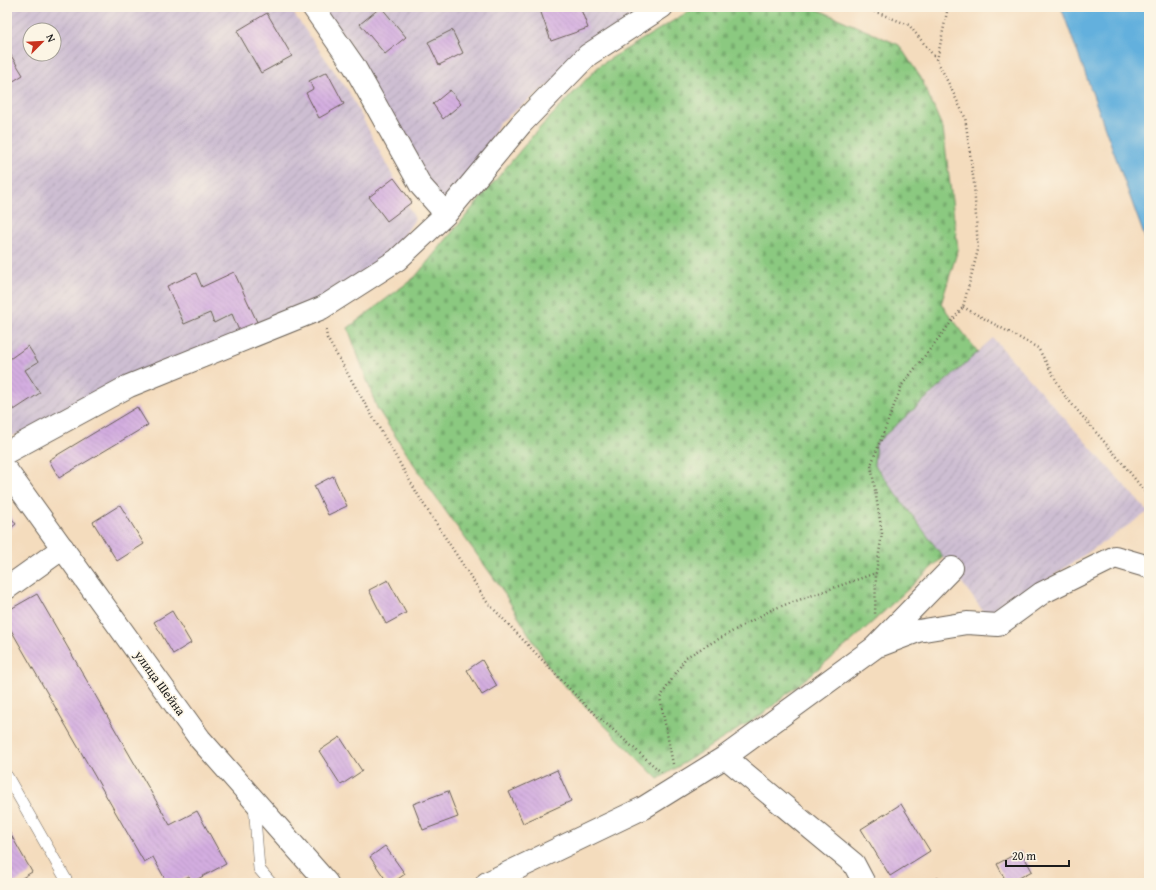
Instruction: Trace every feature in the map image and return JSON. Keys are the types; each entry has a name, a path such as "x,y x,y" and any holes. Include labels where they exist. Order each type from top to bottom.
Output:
{"street":[{"path":"313,7 354,66 421,186 446,214"},
{"path":"7,452 129,386 322,308 397,260 446,214 521,124 588,55 662,7"},
{"name":"улица Шейна","path":"7,471 200,739 327,883"},
{"path":"7,588 63,548"},
{"path":"874,648 918,631 967,623 998,625 1042,593 1115,558 1149,567"},
{"path":"487,883 643,808 725,757 874,648 952,568"},
{"path":"725,757 854,864 864,883"}],"lane":[{"path":"7,776 68,883"},
{"path":"253,799 259,869 271,883"}],"path":[{"path":"863,7 909,25 937,60 965,117 974,182 978,250 963,307 902,384 871,465 882,533 876,573 874,648"},
{"path":"937,60 948,7"},
{"path":"963,307 1038,348 1065,396 1124,465 1149,497"},
{"path":"322,308 327,338 421,500 487,602 586,706 677,787"},
{"path":"677,787 660,698 686,657 772,609 876,573"}],"shaded area":[{"path":"7,7 289,7 349,92 415,219 379,273 224,357 7,438"},
{"path":"309,7 668,7 552,82 499,123 467,190 438,211"},
{"path":"993,338 1148,512 989,619 874,464 876,443"}],"green space":[{"path":"696,7 812,7 899,45 921,78 943,129 958,249 941,304 978,352 876,443 874,464 943,557 854,639 764,713 658,779 553,674 501,588 434,495 377,408 348,328 415,277 534,134 600,65"}],"water":[{"path":"1061,7 1149,7 1149,249"}],"building":[{"path":"381,7 406,37 385,54 360,24"},
{"path":"539,7 580,7 588,28 551,41"},
{"path":"267,13 292,56 261,73 237,31"},
{"path":"452,30 463,53 439,65 428,42"},
{"path":"7,49 23,75 7,85"},
{"path":"327,72 344,104 319,118 306,93 313,89 309,81"},
{"path":"450,90 461,104 443,119 433,104"},
{"path":"394,178 412,202 387,221 369,197"},
{"path":"234,272 258,324 240,333 232,314 214,323 210,313 184,324 167,286 196,273 202,287"},
{"path":"28,346 38,362 25,370 40,393 14,410 7,400 7,361"},
{"path":"137,407 148,425 59,478 49,460"},
{"path":"333,476 347,506 328,515 314,486"},
{"path":"120,505 144,544 117,561 93,522"},
{"path":"7,512 16,524 7,531"},
{"path":"388,580 406,613 386,624 369,590"},
{"path":"37,594 170,825 197,811 226,864 192,882 189,876 176,883 167,883 153,857 144,862 7,623 7,611"},
{"path":"172,611 191,643 173,654 154,622"},
{"path":"482,660 497,686 482,695 467,670"},
{"path":"340,737 362,771 341,785 319,751"},
{"path":"557,770 571,801 523,823 509,792"},
{"path":"448,791 458,817 423,830 413,804"},
{"path":"901,804 930,851 890,876 861,829"},
{"path":"7,828 32,872 14,883 7,883"},
{"path":"385,846 405,874 392,883 388,883 370,857"},
{"path":"1021,851 1032,871 1010,883 1007,883 997,864"},
{"path":"939,877 943,883 928,883"}]}
